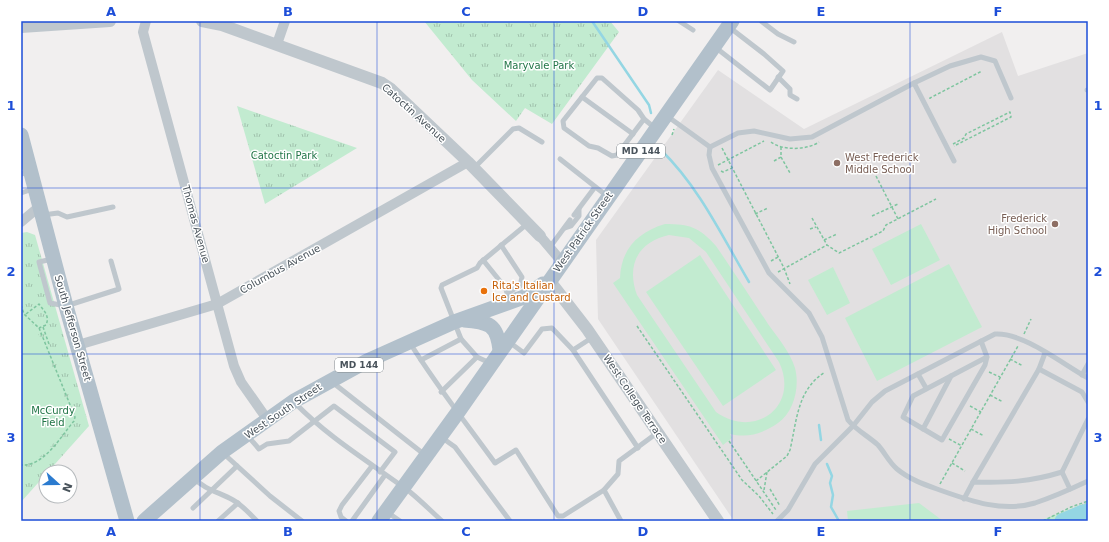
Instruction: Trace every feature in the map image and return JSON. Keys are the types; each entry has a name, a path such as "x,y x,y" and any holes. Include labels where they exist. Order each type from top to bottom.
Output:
{"main road":[{"name":"West Patrick Street","path":"382,516 458,412 549,280 666,116 729,23"},
{"name":"South Jefferson Street","path":"22,140 28,191 41,211 66,306 127,521"},
{"name":"West South Street","path":"144,521 222,452 267,419 330,379 409,341 510,297 524,297 549,280"},
{"path":"457,321 480,321 490,325 499,336 504,346"}],"street":[{"path":"21,27 110,21"},
{"name":"Thomas Avenue","path":"146,21 143,32 234,366 241,382 267,419"},
{"name":"Catoctin Avenue","path":"202,21 222,25 276,44 382,83 391,89 471,165 540,236 562,262"},
{"path":"276,44 285,21"},
{"name":"Columbus Avenue","path":"78,345 218,304 471,165"},
{"path":"21,222 41,211"},
{"name":"West College Terrace","path":"549,280 592,337 718,521"}],"lane":[{"path":"680,21 692,30"},
{"path":"761,21 778,34 794,42"},
{"path":"714,46 770,90 783,71 729,23"},
{"path":"710,147 738,133 754,131 790,140 812,137 914,83 950,66 981,57 995,61 1011,98"},
{"path":"778,77 790,89 790,95 797,99"},
{"path":"644,119 617,155 612,156 598,148 589,146 564,128 563,121 597,78 602,78 638,110 644,119 656,129"},
{"path":"914,83 954,161"},
{"path":"582,97 633,134"},
{"path":"666,116 710,147"},
{"path":"471,165 513,129 519,128 542,142"},
{"path":"623,146 636,157"},
{"path":"710,147 709,155 712,168 769,273 809,313 822,337 848,420 852,426 878,446 888,460 911,478 964,499 992,506 1009,506 1033,503 1088,481"},
{"path":"560,159 608,197"},
{"path":"574,215 595,187"},
{"path":"41,211 58,213 67,217 113,207"},
{"path":"564,228 571,226 579,216 579,208"},
{"path":"550,247 570,220"},
{"path":"491,364 478,357 461,339 457,321 441,288 442,285 472,271 483,260 528,224"},
{"path":"483,260 510,297 520,286 522,276 501,245"},
{"path":"66,306 119,289 111,261"},
{"path":"504,346 524,353 542,329 552,328 573,350 638,448"},
{"path":"777,521 788,510 816,464 852,426 872,402 885,391 995,334 1005,333 1021,340 1088,378"},
{"path":"573,350 592,337"},
{"path":"421,360 461,339"},
{"path":"409,341 441,392 458,412 495,463 516,450 558,519 604,490 618,474 619,461 658,433"},
{"path":"981,341 987,357 985,365 942,440 903,418 913,396 987,357"},
{"path":"964,499 1039,369 1045,353"},
{"path":"441,392 478,357"},
{"path":"1082,375 1088,364"},
{"path":"1039,369 1082,392 1088,402"},
{"path":"918,374 926,388"},
{"path":"923,429 952,375"},
{"path":"330,379 426,456"},
{"path":"294,401 314,421 403,488 442,521"},
{"path":"247,434 259,449 267,444 289,441 334,406 395,452 383,474 352,521"},
{"path":"973,482 1013,483 1039,479 1062,472 1088,419"},
{"path":"440,436 455,447 510,521"},
{"path":"222,452 270,496 302,521"},
{"path":"193,508 237,466"},
{"path":"346,521 341,517 339,511 372,466"},
{"path":"1062,472 1070,489"},
{"path":"193,478 200,485 238,503 258,521"},
{"path":"604,490 621,521"},
{"path":"218,521 238,503"},
{"path":"382,516 400,521"}],"path":[{"path":"933,105 930,98 982,71"},
{"path":"1010,112 1011,116 954,145 964,138 966,134 1010,112"},
{"path":"950,138 956,150"},
{"path":"759,140 781,147 806,147 813,146 821,139"},
{"path":"718,165 764,141"},
{"path":"729,146 720,150 732,168 784,268 790,286"},
{"path":"781,147 782,156 790,174"},
{"path":"774,161 782,156"},
{"path":"714,159 723,172 732,168"},
{"path":"876,176 898,219"},
{"path":"812,218 827,245 839,253 883,231 886,225 936,199"},
{"path":"872,216 898,204"},
{"path":"755,214 768,208"},
{"path":"810,229 816,226"},
{"path":"824,240 837,234"},
{"path":"776,273 827,245"},
{"path":"25,315 39,304 47,317 47,322 43,327 39,328"},
{"path":"21,305 25,315 39,328 71,406 74,421 41,459 26,465 21,465"},
{"path":"1024,334 1031,319"},
{"path":"637,326 742,480 773,514"},
{"path":"43,327 49,344"},
{"path":"940,484 1019,344"},
{"path":"1010,359 1023,366"},
{"path":"756,481 787,456 790,450 802,396 822,374 832,367"},
{"path":"987,370 1000,377"},
{"path":"990,395 1003,402"},
{"path":"967,404 981,412"},
{"path":"971,428 984,436"},
{"path":"948,438 962,446"},
{"path":"729,441 776,510"},
{"path":"952,463 965,471"},
{"path":"764,492 767,472"},
{"path":"770,489 780,506"},
{"path":"1043,521 1071,507 1088,501"}],"shaded area":[{"path":"1002,32 1018,76 1088,53 1088,502 1039,521 734,521 598,319 596,240 718,70 804,129"}],"green space":[{"name":"Maryvale Park","path":"424,21 610,21 619,32 552,124 525,108 516,121 472,80"},
{"name":"Catoctin Park","path":"237,106 357,148 265,204"},
{"path":"665,224 688,226 699,231 710,240 716,246 787,351 795,368 797,383 796,391 792,406 784,418 772,427 755,434 743,436 730,434 732,438 723,445 613,283 620,278 624,258 633,243 639,237 655,227","holes":["669,235 689,238 706,252 779,362 784,378 784,392 779,405 770,414 759,420 745,422 731,420 716,412 637,295 633,274 637,256 642,249 658,238"]},
{"path":"921,224 940,260 891,285 872,249"},
{"name":"McCurdy Field","path":"27,232 35,235 89,426 55,464 38,464 38,483 21,502 21,233"},
{"path":"700,255 776,370 723,406 646,292"},
{"path":"949,264 982,327 877,381 845,318"},
{"path":"833,267 850,303 827,315 808,280"},
{"path":"21,316 33,325 41,339 72,416 72,420 50,447 36,459 29,462 21,462"},
{"path":"1088,502 1088,521 1039,521"},
{"path":"919,503 943,521 848,521 847,511"}],"waterway":[{"path":"592,21 649,105 651,113"},
{"path":"661,150 675,164 698,196 749,282"},
{"path":"819,425 821,440"},
{"path":"827,464 832,476 830,483 833,495 831,507 839,521"},
{"path":"1062,521 1088,511"}],"place":[{"name":"West Frederick Middle School","path":"837,163"},
{"name":"Frederick High School","path":"1055,224"},
{"name":"Rita's Italian Ice and Custard","path":"484,291"}]}
